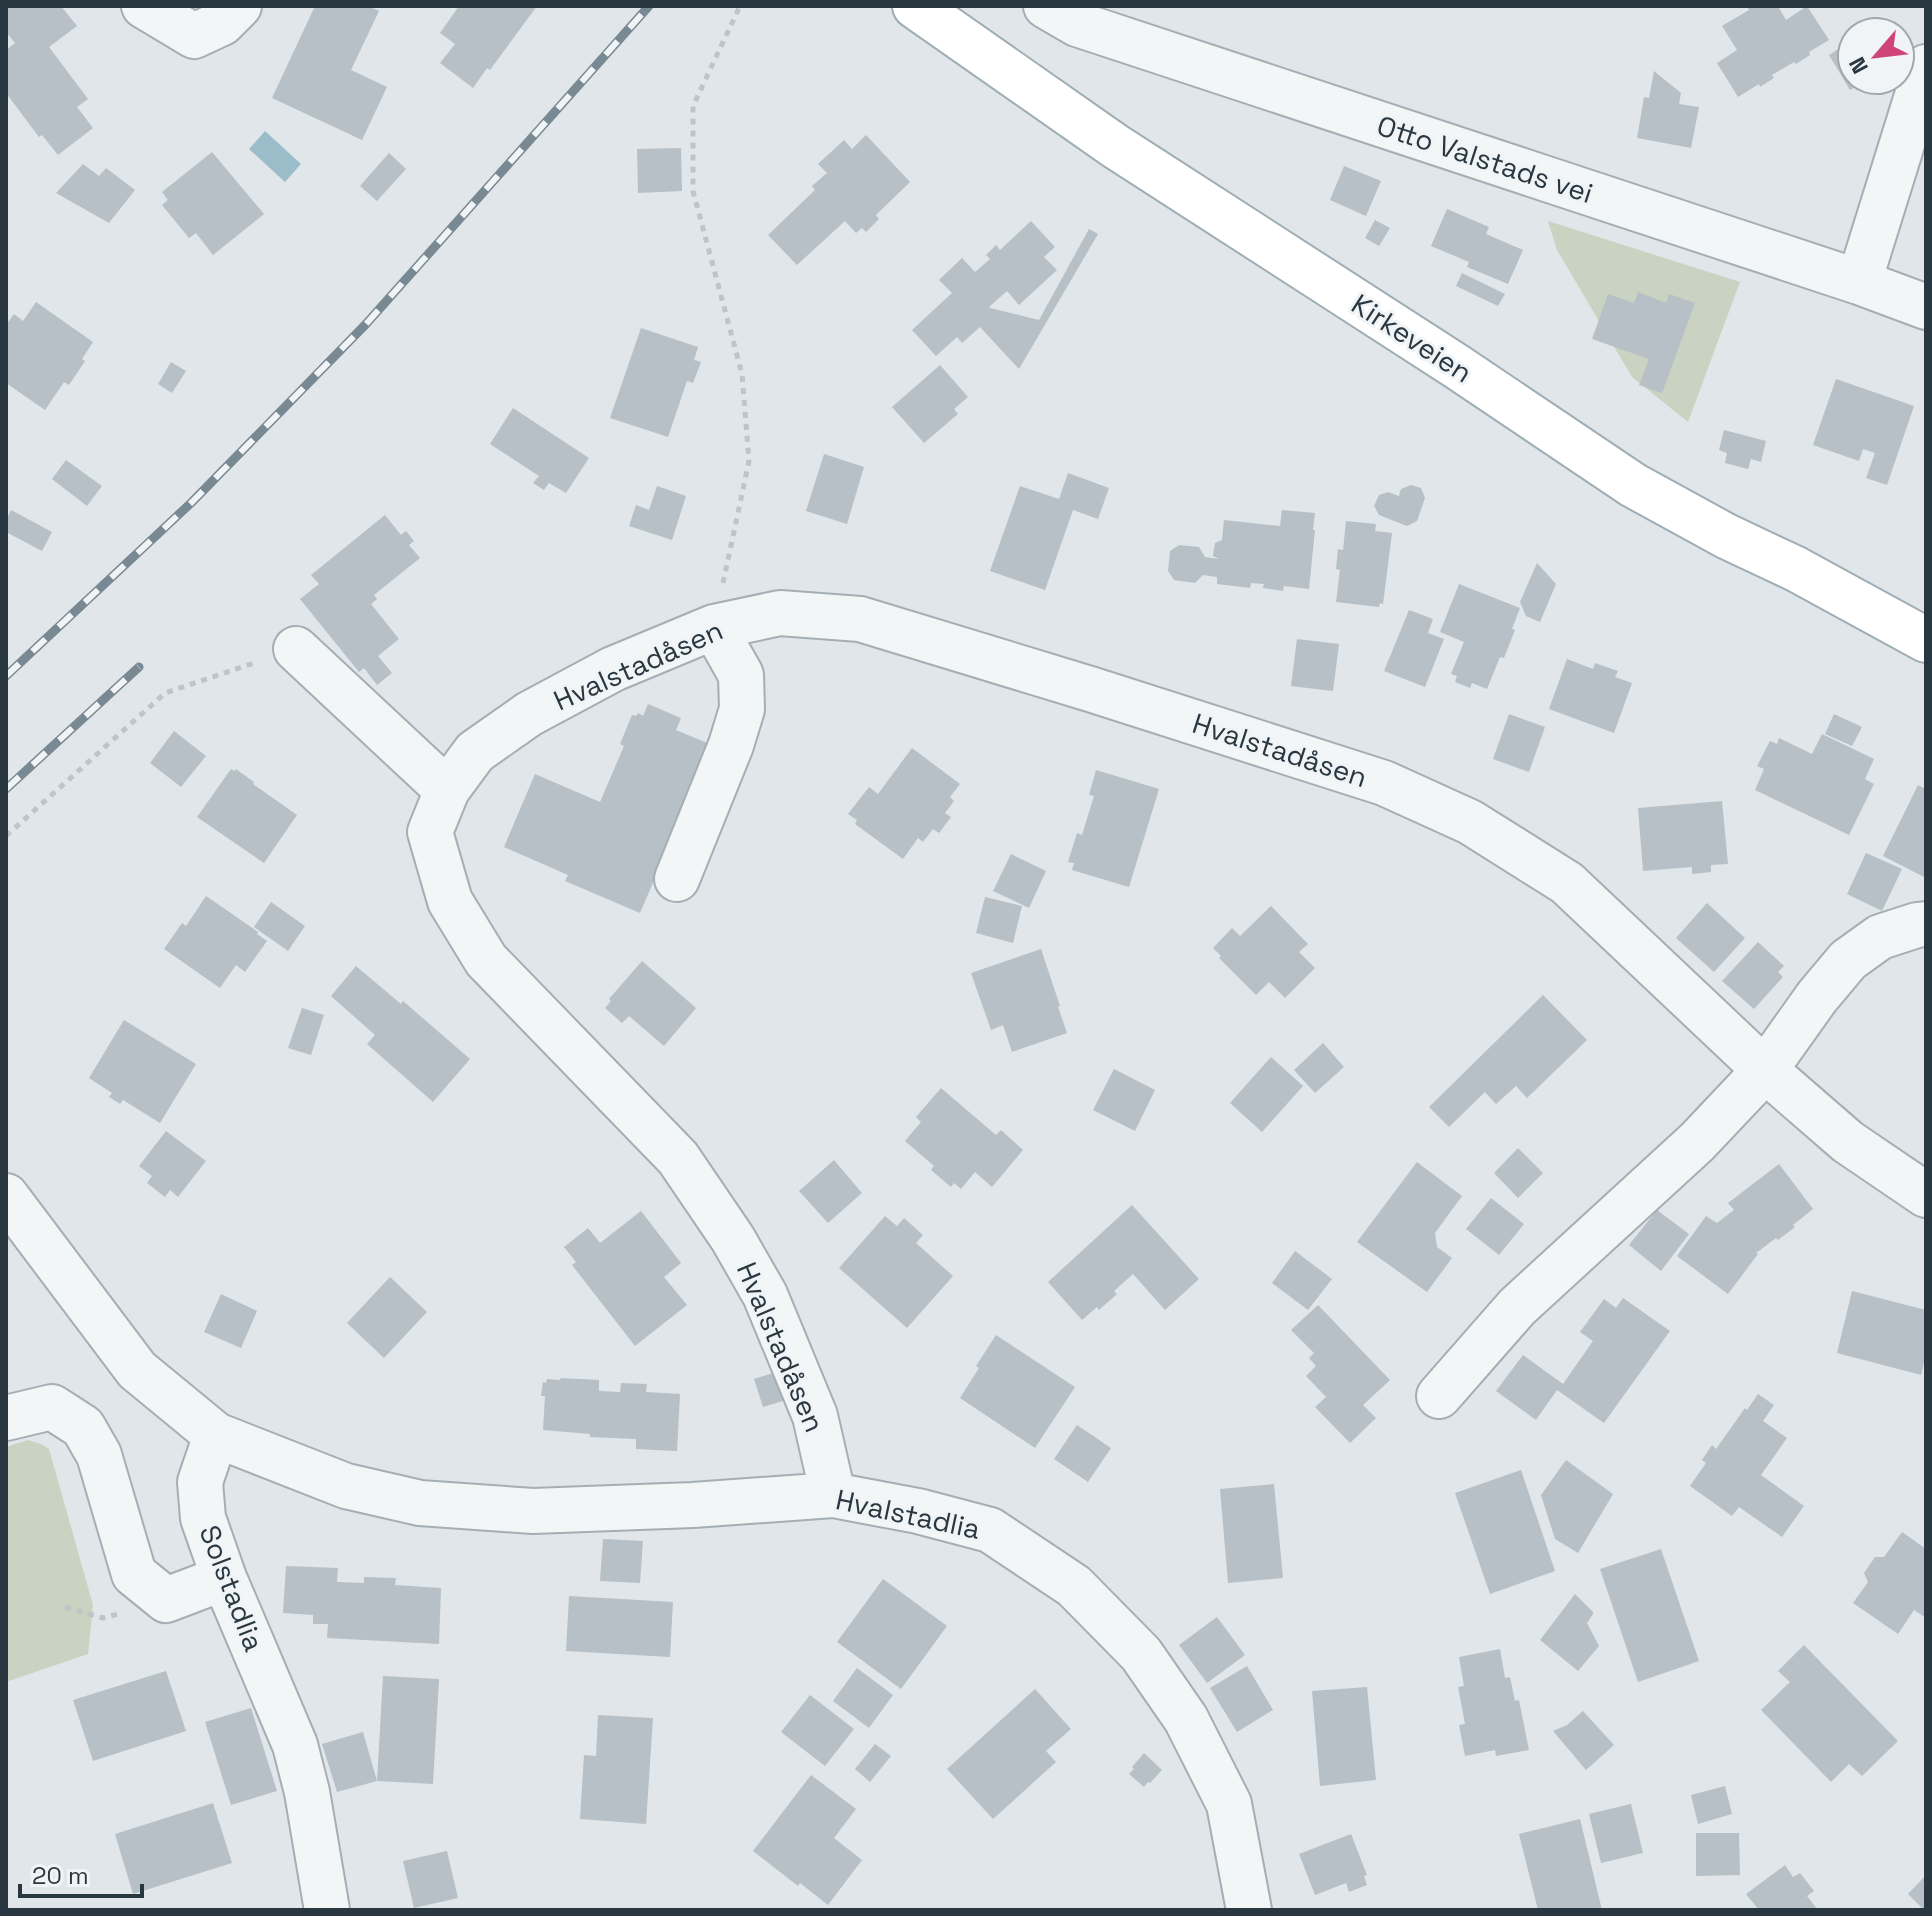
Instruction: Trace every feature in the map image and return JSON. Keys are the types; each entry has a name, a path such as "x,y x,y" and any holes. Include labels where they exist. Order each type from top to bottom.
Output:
{"main road":[{"name":"Kirkeveien","path":"915,6 1115,146 1456,366 1633,485 1926,640"}],"street":[{"path":"144,6 194,36 222,23 239,6"},
{"name":"Otto Valstads vei","path":"1046,6 1077,24 1859,282 1926,307"},
{"path":"1859,282 1926,67"},
{"name":"Hvalstadåsen","path":"833,1495 815,1416 765,1295 733,1239 678,1158 486,960 450,901 430,832 447,790 475,752 529,714 613,669 714,627 780,613 860,619 1384,783 1470,822 1567,883 1765,1070 1848,1142 1926,1195"},
{"path":"677,879 731,745 742,709 741,675 714,627"},
{"path":"296,649 447,790"},
{"path":"1439,1396 1517,1307 1697,1142 1765,1070 1817,997 1848,960 1880,937 1926,924"},
{"path":"6,1196 137,1370 216,1435"},
{"path":"6,1418 52,1407 83,1427 99,1455 134,1574 166,1600 224,1578"},
{"name":"Hvalstadlia","path":"216,1435 346,1486 420,1503 533,1511 693,1505 833,1495 918,1511 990,1530 1074,1586 1141,1654 1186,1719 1229,1804 1249,1910"},
{"name":"Solstadlia","path":"216,1435 200,1482 203,1518 224,1578 295,1745 307,1792 327,1910"}],"path":[{"path":"714,627 749,461 742,374 693,191 693,106 740,6"},
{"path":"6,836 165,693 296,649"}],"green space":[{"path":"1548,221 1740,282 1688,422 1632,377 1557,250"},
{"path":"28,1440 49,1449 93,1605 88,1654 6,1682 6,1447"}],"water":[{"path":"265,131 301,164 285,182 249,149"}],"building":[{"path":"11,6 61,6 77,26 49,47 88,99 77,107 93,128 58,155 42,135 39,137 6,93 6,50 15,43 6,32 6,10"},
{"path":"315,6 368,6 379,11 351,70 387,87 362,140 272,98"},
{"path":"459,6 537,6 473,88 440,63 455,44 440,33"},
{"path":"1747,6 1778,6 1786,20 1807,6 1829,40 1796,64 1794,62 1772,75 1774,78 1760,87 1759,84 1738,97 1717,63 1737,50 1722,26 1749,10"},
{"path":"1836,50 1836,67 1829,55"},
{"path":"1654,71 1681,93 1679,104 1699,107 1691,148 1637,138 1644,97 1649,98"},
{"path":"866,135 910,182 876,215 879,219 866,232 862,228 856,233 845,221 797,265 768,235 815,190 812,186 827,173 818,164 844,140 852,149"},
{"path":"681,148 682,191 638,193 637,149"},
{"path":"212,152 264,214 213,255 196,233 189,238 162,205 168,200 162,192"},
{"path":"389,153 406,169 377,201 360,186"},
{"path":"83,164 99,176 106,168 135,190 109,223 56,193"},
{"path":"1344,166 1381,181 1366,216 1330,200"},
{"path":"1447,209 1489,227 1486,234 1523,250 1508,284 1467,267 1469,262 1431,246"},
{"path":"1375,220 1390,228 1379,246 1365,238"},
{"path":"1031,221 1055,247 1044,257 1057,270 1019,305 1007,291 990,308 1039,320 1089,229 1098,234 1019,369 980,327 962,343 957,337 936,356 912,330 952,293 939,280 962,258 975,272 990,259 986,255 996,245 1000,250"},
{"path":"1462,273 1505,294 1498,306 1456,286"},
{"path":"1638,292 1666,303 1669,294 1695,303 1662,393 1639,385 1649,359 1592,339 1608,294 1634,303"},
{"path":"36,302 93,342 69,385 64,382 45,410 6,383 6,325 14,314 23,321"},
{"path":"641,328 698,347 694,360 701,362 693,383 687,381 668,437 610,418"},
{"path":"171,362 186,371 172,393 158,384"},
{"path":"940,365 968,397 954,409 958,414 924,443 892,407"},
{"path":"1836,379 1914,406 1887,485 1866,478 1875,453 1863,449 1859,461 1813,445"},
{"path":"513,408 589,458 566,493 549,483 544,490 533,483 539,476 490,444"},
{"path":"1724,430 1766,441 1761,462 1751,459 1748,469 1725,463 1727,453 1719,450"},
{"path":"824,454 864,467 847,524 806,511"},
{"path":"66,460 102,486 87,506 52,479"},
{"path":"1068,473 1109,488 1098,519 1073,510 1045,590 990,571 1020,486 1059,499"},
{"path":"1411,485 1421,488 1425,498 1417,521 1407,526 1379,515 1374,506 1379,495 1388,492 1399,496 1401,489"},
{"path":"657,486 686,496 672,540 629,526 636,505 649,510"},
{"path":"11,510 52,532 42,551 6,532 6,520"},
{"path":"1282,510 1315,513 1309,589 1284,586 1283,591 1263,588 1264,584 1251,583 1250,588 1217,584 1217,577 1203,575 1195,583 1174,580 1168,571 1170,551 1179,545 1199,547 1205,557 1219,559 1213,556 1215,543 1222,540 1224,520 1280,526"},
{"path":"385,515 401,535 406,531 414,541 409,545 420,558 374,595 377,599 371,604 399,639 378,656 392,673 377,685 364,668 359,672 300,599 319,584 311,575"},
{"path":"1346,521 1376,524 1375,531 1392,533 1383,604 1380,603 1379,607 1336,602 1340,570 1336,569 1338,549 1343,550"},
{"path":"1537,563 1556,584 1540,622 1526,616 1520,602"},
{"path":"1459,584 1520,608 1504,658 1500,657 1487,689 1472,683 1470,688 1455,682 1457,676 1451,674 1464,642 1440,632"},
{"path":"1409,610 1433,619 1428,633 1444,639 1425,687 1384,671"},
{"path":"1297,639 1339,644 1333,691 1291,686"},
{"path":"1567,659 1593,669 1595,663 1618,671 1615,677 1632,683 1614,733 1549,709"},
{"path":"648,704 681,718 676,730 712,745 640,913 565,881 568,875 504,847 535,774 600,802 624,746 620,744 632,715 638,713 643,716"},
{"path":"1509,714 1545,727 1529,772 1493,759"},
{"path":"1834,714 1862,727 1852,746 1825,734"},
{"path":"174,731 206,756 181,787 150,763"},
{"path":"1822,734 1874,759 1865,779 1874,784 1849,835 1755,790 1764,769 1757,766 1770,741 1777,744 1779,738 1812,754"},
{"path":"912,748 960,784 950,797 954,801 945,813 951,817 939,833 933,829 923,842 918,838 903,859 855,824 857,820 848,814 869,787 878,794"},
{"path":"231,769 236,769 297,815 264,863 197,817"},
{"path":"1096,770 1159,789 1129,887 1072,870 1074,863 1068,862 1077,833 1082,835 1094,796 1089,795"},
{"path":"1918,785 1926,789 1926,878 1883,856"},
{"path":"1722,801 1728,864 1711,865 1711,872 1692,874 1692,867 1643,871 1638,808"},
{"path":"1866,853 1902,869 1882,911 1847,894"},
{"path":"1011,854 1046,871 1029,908 993,891"},
{"path":"206,896 267,941 245,972 236,965 220,988 164,949 182,923 186,926"},
{"path":"985,897 1022,906 1013,943 976,933"},
{"path":"271,902 305,926 288,951 254,927"},
{"path":"1707,903 1745,938 1714,972 1676,938"},
{"path":"1271,906 1308,944 1299,952 1315,968 1285,998 1269,982 1256,995 1213,948 1232,928 1240,936"},
{"path":"1758,942 1784,966 1778,972 1783,977 1754,1009 1722,981"},
{"path":"1041,949 1067,1033 1012,1052 1003,1025 991,1030 971,973"},
{"path":"642,961 696,1008 664,1046 629,1016 622,1023 605,1008 611,1001 609,999"},
{"path":"356,966 401,1004 403,1001 470,1059 433,1102 367,1044 375,1035 331,996"},
{"path":"1543,995 1587,1040 1527,1098 1516,1086 1496,1104 1485,1092 1449,1127 1429,1107"},
{"path":"302,1008 324,1015 311,1055 288,1048"},
{"path":"124,1020 196,1064 160,1123 123,1100 120,1104 109,1097 112,1093 89,1078"},
{"path":"1323,1043 1344,1067 1315,1093 1294,1070"},
{"path":"1271,1057 1303,1086 1262,1132 1230,1103"},
{"path":"1114,1069 1155,1090 1135,1131 1093,1110"},
{"path":"941,1088 996,1135 1001,1130 1023,1150 992,1187 975,1172 961,1189 954,1183 951,1187 931,1170 934,1166 905,1141 921,1122 916,1117"},
{"path":"166,1131 206,1161 178,1197 170,1190 165,1197 147,1183 152,1176 139,1166"},
{"path":"1518,1148 1543,1173 1518,1198 1494,1173"},
{"path":"834,1160 862,1193 828,1223 799,1191"},
{"path":"1417,1162 1462,1196 1435,1233 1437,1247 1452,1258 1427,1292 1357,1242"},
{"path":"1779,1164 1813,1209 1793,1225 1795,1227 1756,1253 1728,1294 1677,1256 1706,1216 1717,1223 1734,1210 1728,1203"},
{"path":"1491,1198 1524,1224 1499,1255 1466,1229"},
{"path":"1132,1205 1199,1279 1165,1310 1133,1274 1114,1291 1117,1294 1082,1320 1048,1282"},
{"path":"1657,1210 1689,1234 1661,1271 1629,1245"},
{"path":"641,1211 681,1263 664,1277 687,1305 635,1346 572,1265 576,1262 564,1247 588,1228 600,1243"},
{"path":"885,1216 897,1226 904,1218 923,1235 916,1243 953,1276 907,1328 839,1268"},
{"path":"1295,1251 1332,1279 1308,1310 1272,1283"},
{"path":"390,1277 427,1312 384,1358 347,1323"},
{"path":"1852,1291 1926,1310 1926,1355 1921,1375 1837,1353"},
{"path":"221,1294 257,1311 241,1348 204,1332"},
{"path":"1623,1298 1670,1331 1604,1423 1557,1390 1536,1420 1496,1391 1523,1355 1563,1384 1593,1341 1580,1332 1604,1299 1616,1308"},
{"path":"1318,1305 1390,1380 1363,1405 1376,1418 1350,1443 1315,1407 1326,1397 1306,1376 1316,1366 1309,1358 1314,1353 1291,1330"},
{"path":"996,1335 1075,1387 1035,1448 960,1398"},
{"path":"773,1373 783,1401 763,1407 754,1379"},
{"path":"561,1378 599,1380 599,1391 620,1392 621,1383 647,1384 646,1392 680,1394 677,1451 636,1449 636,1439 590,1437 590,1434 543,1430 543,1382"},
{"path":"1758,1394 1774,1405 1763,1421 1787,1438 1761,1475 1804,1506 1782,1537 1739,1507 1732,1516 1690,1486 1706,1463 1702,1460 1712,1445 1716,1449"},
{"path":"1077,1425 1111,1448 1088,1482 1054,1459"},
{"path":"1566,1460 1613,1494 1578,1553 1555,1539 1541,1495"},
{"path":"1521,1470 1555,1571 1490,1594 1455,1493"},
{"path":"1274,1484 1283,1578 1228,1583 1220,1489"},
{"path":"1902,1532 1926,1549 1926,1618 1914,1610 1898,1634 1853,1603 1868,1582 1864,1573 1875,1557 1884,1557"},
{"path":"603,1539 643,1541 640,1583 600,1581"},
{"path":"1661,1549 1699,1661 1638,1682 1600,1569"},
{"path":"286,1566 338,1568 337,1582 364,1583 364,1577 396,1578 395,1585 441,1588 439,1644 327,1638 328,1624 313,1624 313,1615 283,1613"},
{"path":"883,1579 947,1626 901,1689 837,1642"},
{"path":"1575,1594 1593,1612 1587,1623 1599,1646 1578,1671 1540,1640"},
{"path":"569,1596 673,1602 670,1657 566,1651"},
{"path":"1217,1617 1245,1655 1207,1683 1179,1645"},
{"path":"1804,1645 1898,1741 1862,1776 1849,1764 1831,1782 1761,1710 1790,1682 1778,1671"},
{"path":"1500,1649 1505,1678 1510,1677 1515,1701 1519,1700 1529,1750 1496,1756 1495,1750 1465,1756 1459,1725 1465,1724 1458,1687 1464,1686 1459,1657"},
{"path":"1247,1666 1273,1710 1237,1732 1210,1688"},
{"path":"857,1668 893,1695 869,1728 833,1701"},
{"path":"166,1671 186,1731 93,1761 73,1700"},
{"path":"383,1676 439,1679 433,1784 377,1781"},
{"path":"1367,1687 1376,1780 1320,1786 1312,1691"},
{"path":"1035,1689 1071,1729 1046,1751 1056,1762 993,1819 947,1769"},
{"path":"810,1695 854,1729 825,1766 781,1732"},
{"path":"251,1708 277,1791 231,1805 205,1722"},
{"path":"1583,1711 1614,1745 1586,1770 1553,1731 1567,1725"},
{"path":"598,1715 653,1718 646,1824 580,1819 584,1755 596,1756"},
{"path":"363,1732 377,1781 337,1792 322,1744"},
{"path":"875,1744 891,1756 870,1782 855,1769"},
{"path":"1144,1753 1162,1770 1144,1787 1129,1774"},
{"path":"811,1775 856,1809 834,1838 862,1860 828,1905 753,1851"},
{"path":"1725,1786 1732,1814 1698,1824 1691,1795"},
{"path":"213,1803 232,1863 133,1894 115,1834"},
{"path":"1631,1804 1643,1853 1601,1863 1589,1814"},
{"path":"1580,1819 1602,1910 1538,1910 1519,1834"},
{"path":"1696,1833 1739,1833 1740,1875 1696,1876"},
{"path":"1351,1834 1367,1875 1364,1876 1367,1885 1349,1892 1346,1883 1315,1895 1299,1854"},
{"path":"447,1851 458,1898 414,1908 403,1861"},
{"path":"1785,1865 1793,1877 1800,1873 1814,1891 1807,1896 1818,1910 1759,1910 1746,1894"},
{"path":"1926,1875 1926,1910 1924,1910 1908,1894"}],"railway":[{"path":"6,676 192,502 366,324 649,6"},
{"path":"6,789 139,667"}]}
